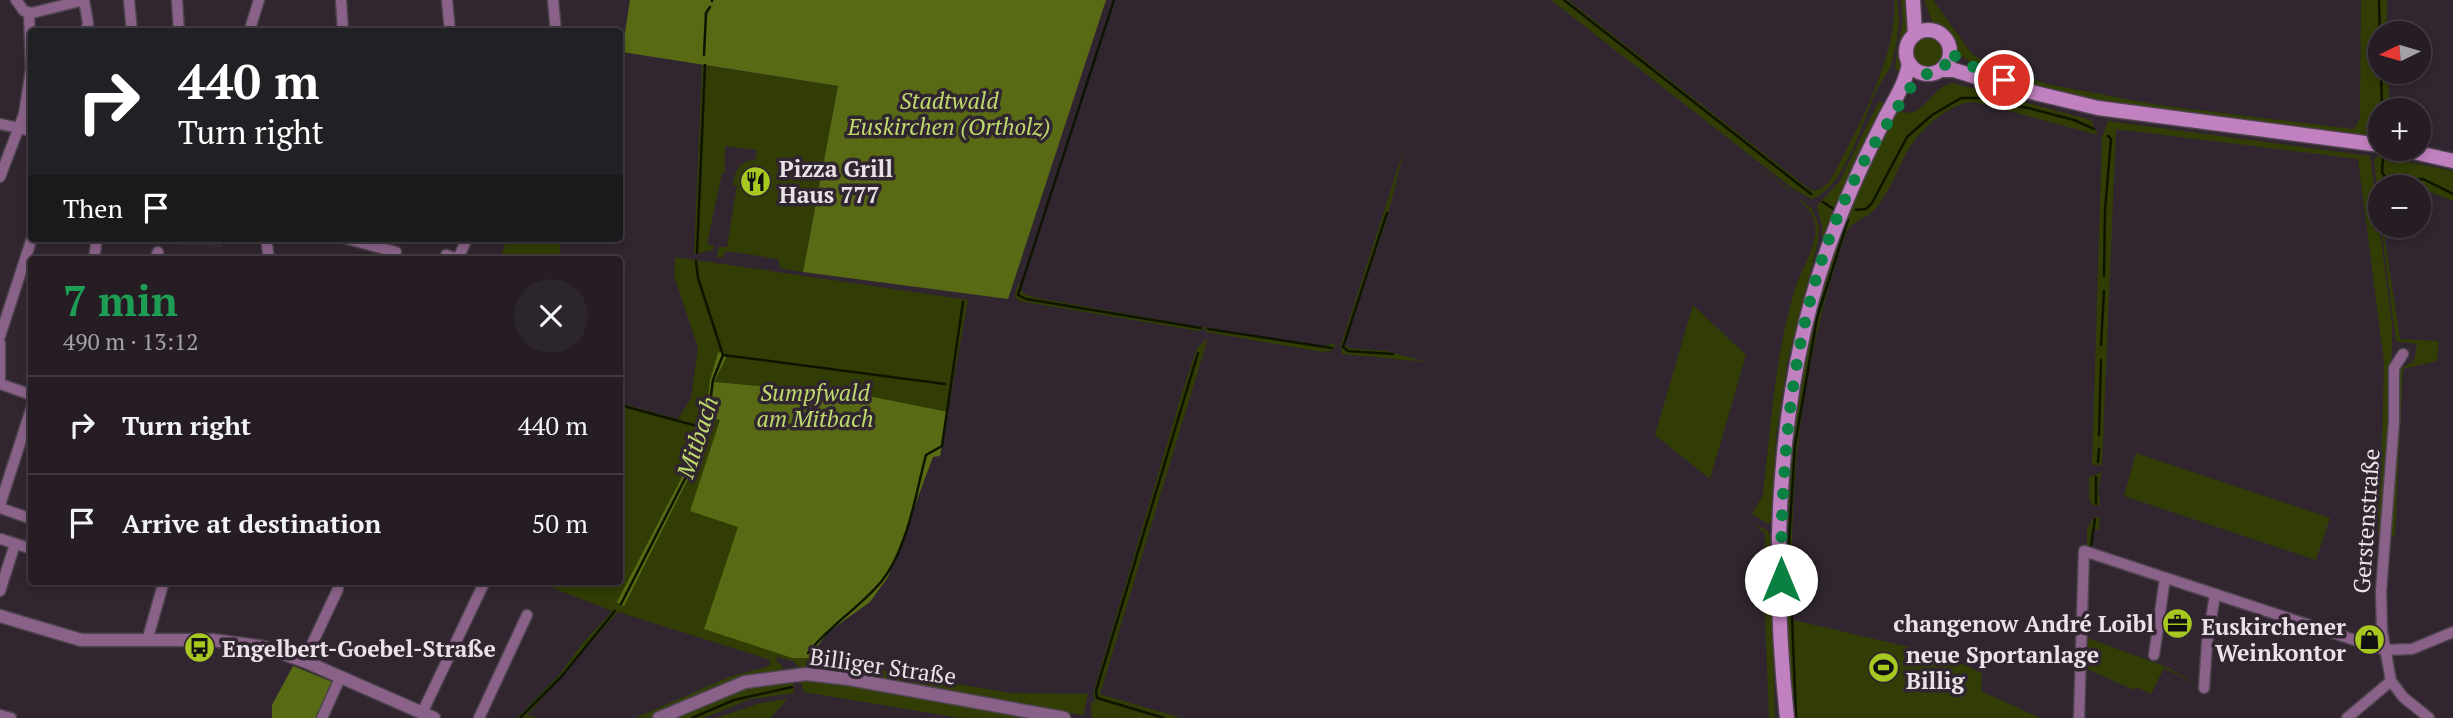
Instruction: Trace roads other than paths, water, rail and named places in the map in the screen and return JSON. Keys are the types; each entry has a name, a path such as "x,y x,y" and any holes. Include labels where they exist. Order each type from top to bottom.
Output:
{"main road":[{"path":"1786,718 1781,534 1792,389 1808,314 1824,259 1846,201 1907,76 1909,63 1906,47 1915,34 1913,0"},
{"path":"1920,0 1933,30 1945,37 1950,51 1948,62 1941,70"},
{"path":"1915,34 1933,30"},
{"path":"1950,51 1964,62 2030,91"},
{"path":"1909,63 1925,74"},
{"path":"1875,140 1913,85 1925,74 1941,70 1957,71 2098,108 2368,144"},
{"path":"2431,156 2453,161"}],"street":[{"path":"16,0 29,13 30,28"},
{"path":"29,13 59,3 84,0 87,28"},
{"path":"129,0 132,28"},
{"path":"177,0 179,28"},
{"path":"250,28 259,0"},
{"path":"341,0 343,28"},
{"path":"447,0 450,28"},
{"path":"553,0 556,28"},
{"path":"0,177 17,128 27,114"},
{"path":"0,124 28,130"},
{"path":"0,336 31,242"},
{"path":"352,242 377,254 396,252"},
{"path":"459,256 464,243"},
{"path":"0,343 0,383 28,394"},
{"name":"Gerstenstraße","path":"2391,681 2385,650 2381,592 2394,422 2394,368 2403,354"},
{"path":"28,418 0,506 28,517"},
{"path":"1,539 28,548"},
{"path":"0,591 15,544"},
{"path":"2079,718 2084,551 2385,650 2412,649 2453,632"},
{"path":"2158,650 2165,578"},
{"path":"147,640 163,585"},
{"path":"0,616 80,639 229,642 264,648 341,676 428,715 483,585"},
{"path":"304,661 338,589"},
{"path":"2204,688 2215,595"},
{"path":"479,718 527,615"},
{"name":"Billiger Straße","path":"659,718 745,682 806,674 849,679 1064,718"},
{"path":"322,718 341,676"},
{"path":"2347,718 2391,681 2403,697 2429,718"},
{"path":"0,715 11,718"}],"waterway":[{"path":"1114,0 1018,295 1026,299 1201,328"},
{"path":"1564,0 1811,194"},
{"name":"Mitbach","path":"2379,0 2380,21"},
{"name":"Mitbach","path":"704,55 706,13 710,7"},
{"name":"Mitbach","path":"697,253 705,65"},
{"name":"Mitbach","path":"2381,84 2382,98"},
{"path":"1856,210 1866,209 1872,203 1907,137 1932,115 1961,98 1982,98 2028,108 2074,120 2094,129"},
{"path":"2104,276 2105,210 2111,139 2108,136"},
{"name":"Mitbach","path":"2383,161 2382,172 2387,180 2423,179 2453,194"},
{"path":"1823,202 1835,210"},
{"path":"1387,213 1343,347 1348,351 1393,354"},
{"path":"1796,718 1789,540 1795,445 1817,318 1848,220"},
{"name":"Mitbach","path":"621,604 688,473 699,426 708,418 713,380 723,355 698,278 696,261"},
{"path":"2101,345 2104,291"},
{"path":"808,653 881,582 898,554 926,455 942,446 963,302"},
{"path":"1208,329 1332,348"},
{"path":"1164,718 1097,698 1096,691 1198,353"},
{"path":"723,355 945,384"},
{"path":"2099,435 2101,360"},
{"path":"623,406 697,426"},
{"path":"2098,462 2099,449"},
{"path":"2096,477 2096,504"},
{"path":"2091,546 2095,519"},
{"name":"Mitbach","path":"520,718 561,677 615,611"},
{"path":"692,718 734,700 792,687"}],"place":[{"name":"Pizza Grill Haus 777","path":"756,181"},
{"name":"changenow André Loibl","path":"2177,623"},
{"name":"Euskirchener Weinkontor","path":"2369,639"},
{"name":"Engelbert-Goebel-Straße","path":"199,648"},
{"name":"neue Sportanlage Billig","path":"1883,667"}],"park label":[{"name":"Stadtwald Euskirchen (Ortholz)","path":"949,113"},
{"name":"Sumpfwald am Mitbach","path":"815,405"}]}
